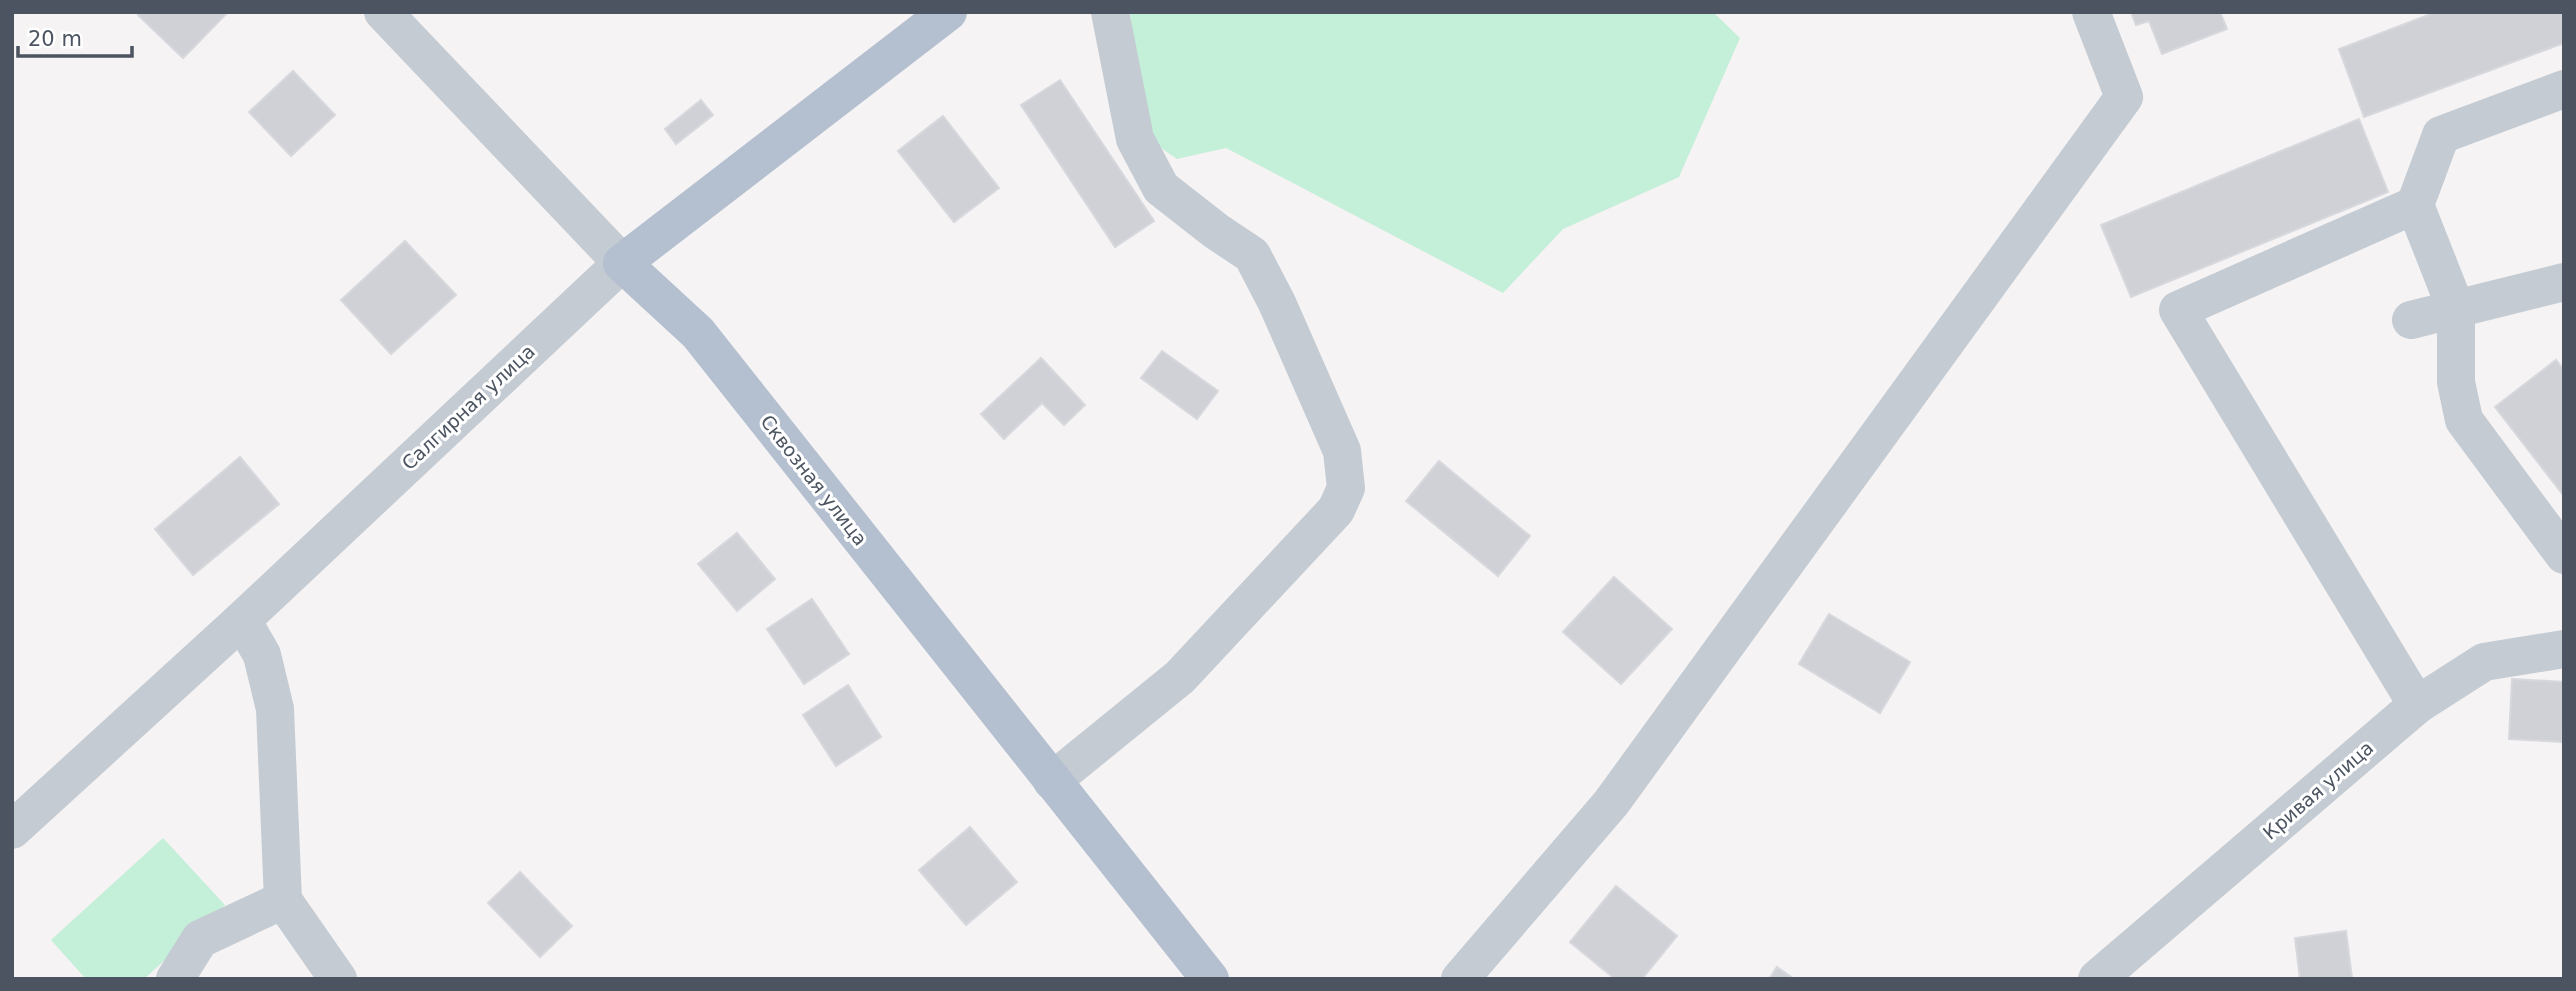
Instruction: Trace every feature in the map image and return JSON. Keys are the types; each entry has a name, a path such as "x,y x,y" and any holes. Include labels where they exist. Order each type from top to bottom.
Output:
{"main road":[{"name":"Салгирная улица","path":"622,262 948,12"},
{"name":"Сквозная улица","path":"622,262 698,333 1210,979"}],"street":[{"name":"Сквозная улица","path":"383,12 622,262"},
{"path":"1052,781 1180,677 1336,510 1346,488 1342,451 1277,303 1252,255 1161,188 1135,139 1110,12"},
{"path":"1460,979 1611,803 2123,97 2091,12"},
{"path":"2564,89 2441,135 2415,205 2456,309 2456,382 2464,420 2564,555"},
{"path":"2415,205 2178,310 2417,705"},
{"name":"Салгирная улица","path":"12,830 242,620 622,262"},
{"path":"2411,320 2564,282"},
{"path":"242,620 262,655 275,709 284,900 338,979"},
{"name":"Кривая улица","path":"2097,979 2417,705 2484,662 2564,649"},
{"path":"176,979 200,939 284,900"}],"green space":[{"path":"1130,12 1713,12 1740,38 1679,177 1563,229 1503,293 1226,148 1177,159 1145,137"},
{"path":"163,838 225,905 144,979 86,979 51,940"}],"building":[{"path":"141,12 226,14 183,58 138,15"},
{"path":"2131,12 2220,12 2227,29 2162,54 2149,21 2136,25"},
{"path":"2436,12 2564,12 2564,43 2364,117 2339,49"},
{"path":"293,71 335,115 291,156 249,112"},
{"path":"1060,80 1154,221 1115,247 1021,105"},
{"path":"701,100 713,115 676,144 665,129"},
{"path":"943,116 999,188 954,222 898,151"},
{"path":"2359,119 2388,192 2131,297 2101,225"},
{"path":"405,241 456,295 391,354 341,300"},
{"path":"1162,351 1218,391 1197,419 1141,378"},
{"path":"1041,358 1085,405 1064,425 1042,403 1004,439 981,414"},
{"path":"2556,360 2564,370 2564,496 2495,407"},
{"path":"240,457 279,504 193,575 155,529"},
{"path":"1439,461 1530,536 1498,576 1406,501"},
{"path":"737,533 775,579 737,611 698,564"},
{"path":"1614,577 1672,629 1621,684 1563,632"},
{"path":"812,599 849,654 804,684 767,629"},
{"path":"1829,614 1910,662 1880,713 1799,664"},
{"path":"2512,679 2564,682 2562,742 2509,739"},
{"path":"848,685 881,737 836,766 803,715"},
{"path":"970,827 1017,882 966,925 919,870"},
{"path":"520,872 572,926 540,957 488,903"},
{"path":"1616,886 1677,936 1642,979 1615,979 1570,942"},
{"path":"2346,931 2352,978 2300,979 2295,938"},
{"path":"1777,967 1794,979 1769,979"}]}
